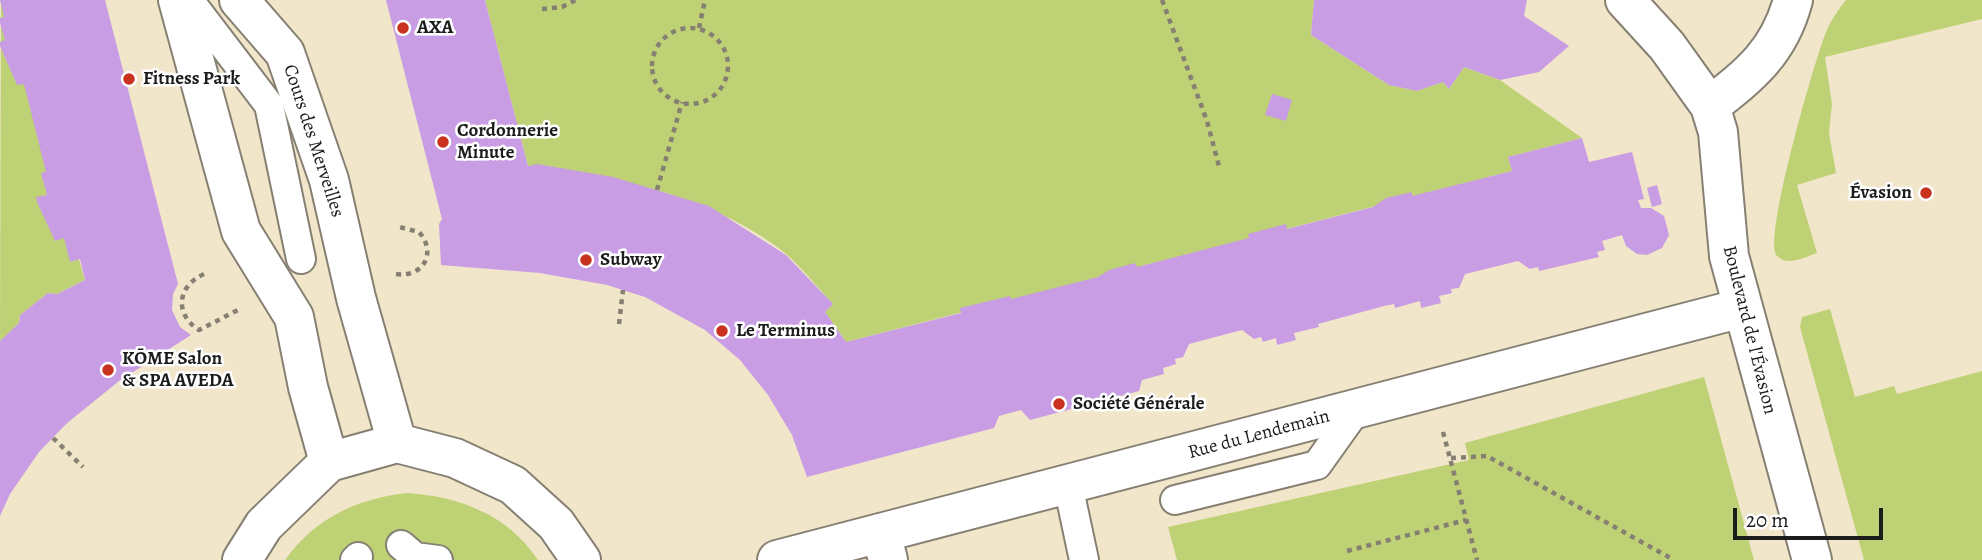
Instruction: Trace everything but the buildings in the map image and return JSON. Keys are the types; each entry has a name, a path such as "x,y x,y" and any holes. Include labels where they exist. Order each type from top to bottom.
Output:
{"street":[{"path":"177,0 241,231 294,317 308,387 329,463"},
{"name":"Cours des Merveilles","path":"239,0 285,53 329,180 356,298 397,443"},
{"name":"Boulevard de l'Évasion","path":"1625,0 1667,46 1710,106 1718,132 1729,256 1812,560"},
{"path":"1710,106 1767,55 1786,25 1793,0"},
{"name":"Rue du Lendemain","path":"777,560 885,546 1068,485 1432,389 1744,316"},
{"path":"242,560 278,509 329,463 397,443 456,458 513,485 556,524 581,560"}],"lane":[{"path":"189,0 269,105 301,259"},
{"path":"1175,499 1317,465 1357,409"},
{"path":"1068,485 1084,560"},
{"path":"401,545 415,557 438,560"}],"path":[{"path":"542,9 562,7 576,0"},
{"path":"699,28 705,0"},
{"path":"1162,0 1207,121 1220,170"},
{"path":"699,28 715,36 723,46 728,57 726,81 710,99 699,103 682,103 664,94 656,83 653,58 658,45 667,36 679,29 699,28"},
{"path":"657,190 682,103"},
{"path":"387,268 392,274 407,276 420,270 427,259 429,250 423,236 414,229 399,227"},
{"path":"204,274 194,279 183,292 181,308 188,322 199,330 238,312 239,307"},
{"path":"619,324 623,290"},
{"path":"1432,389 1477,560"},
{"path":"53,438 83,467"},
{"path":"1451,458 1487,456 1674,560"},
{"path":"1347,551 1466,520"}],"green space":[{"path":"1,0 85,280 57,294 48,293 20,315 19,323 0,341"},
{"path":"485,0 1314,0 1311,35 1389,85 1417,91 1443,82 1449,89 1464,67 1500,80 1582,138 1508,157 1512,171 846,342 825,312 833,304 784,252 747,228 717,212 657,190 594,176 528,166"},
{"path":"1846,0 1982,0 1982,19 1825,57 1832,104 1829,133 1836,173 1797,185 1817,253 1786,261 1777,256 1774,243 1783,186 1820,49 1830,23"},
{"path":"1830,309 1855,397 1894,386 1897,394 1982,371 1982,560 1864,560 1800,327 1802,317"},
{"path":"1704,377 1754,560 1177,560 1168,527 1469,460 1465,443"},
{"path":"408,493 446,499 482,511 512,531 538,560 285,560 310,533 339,513 372,500"}],"place":[{"name":"AXA","path":"403,28"},
{"name":"Fitness Park","path":"129,79"},
{"name":"Cordonnerie Minute","path":"443,142"},
{"name":"Évasion","path":"1926,193"},
{"name":"Subway","path":"586,260"},
{"name":"Le Terminus","path":"722,331"},
{"name":"KŌME Salon & SPA AVEDA","path":"108,370"},
{"name":"Société Générale","path":"1059,404"}]}
